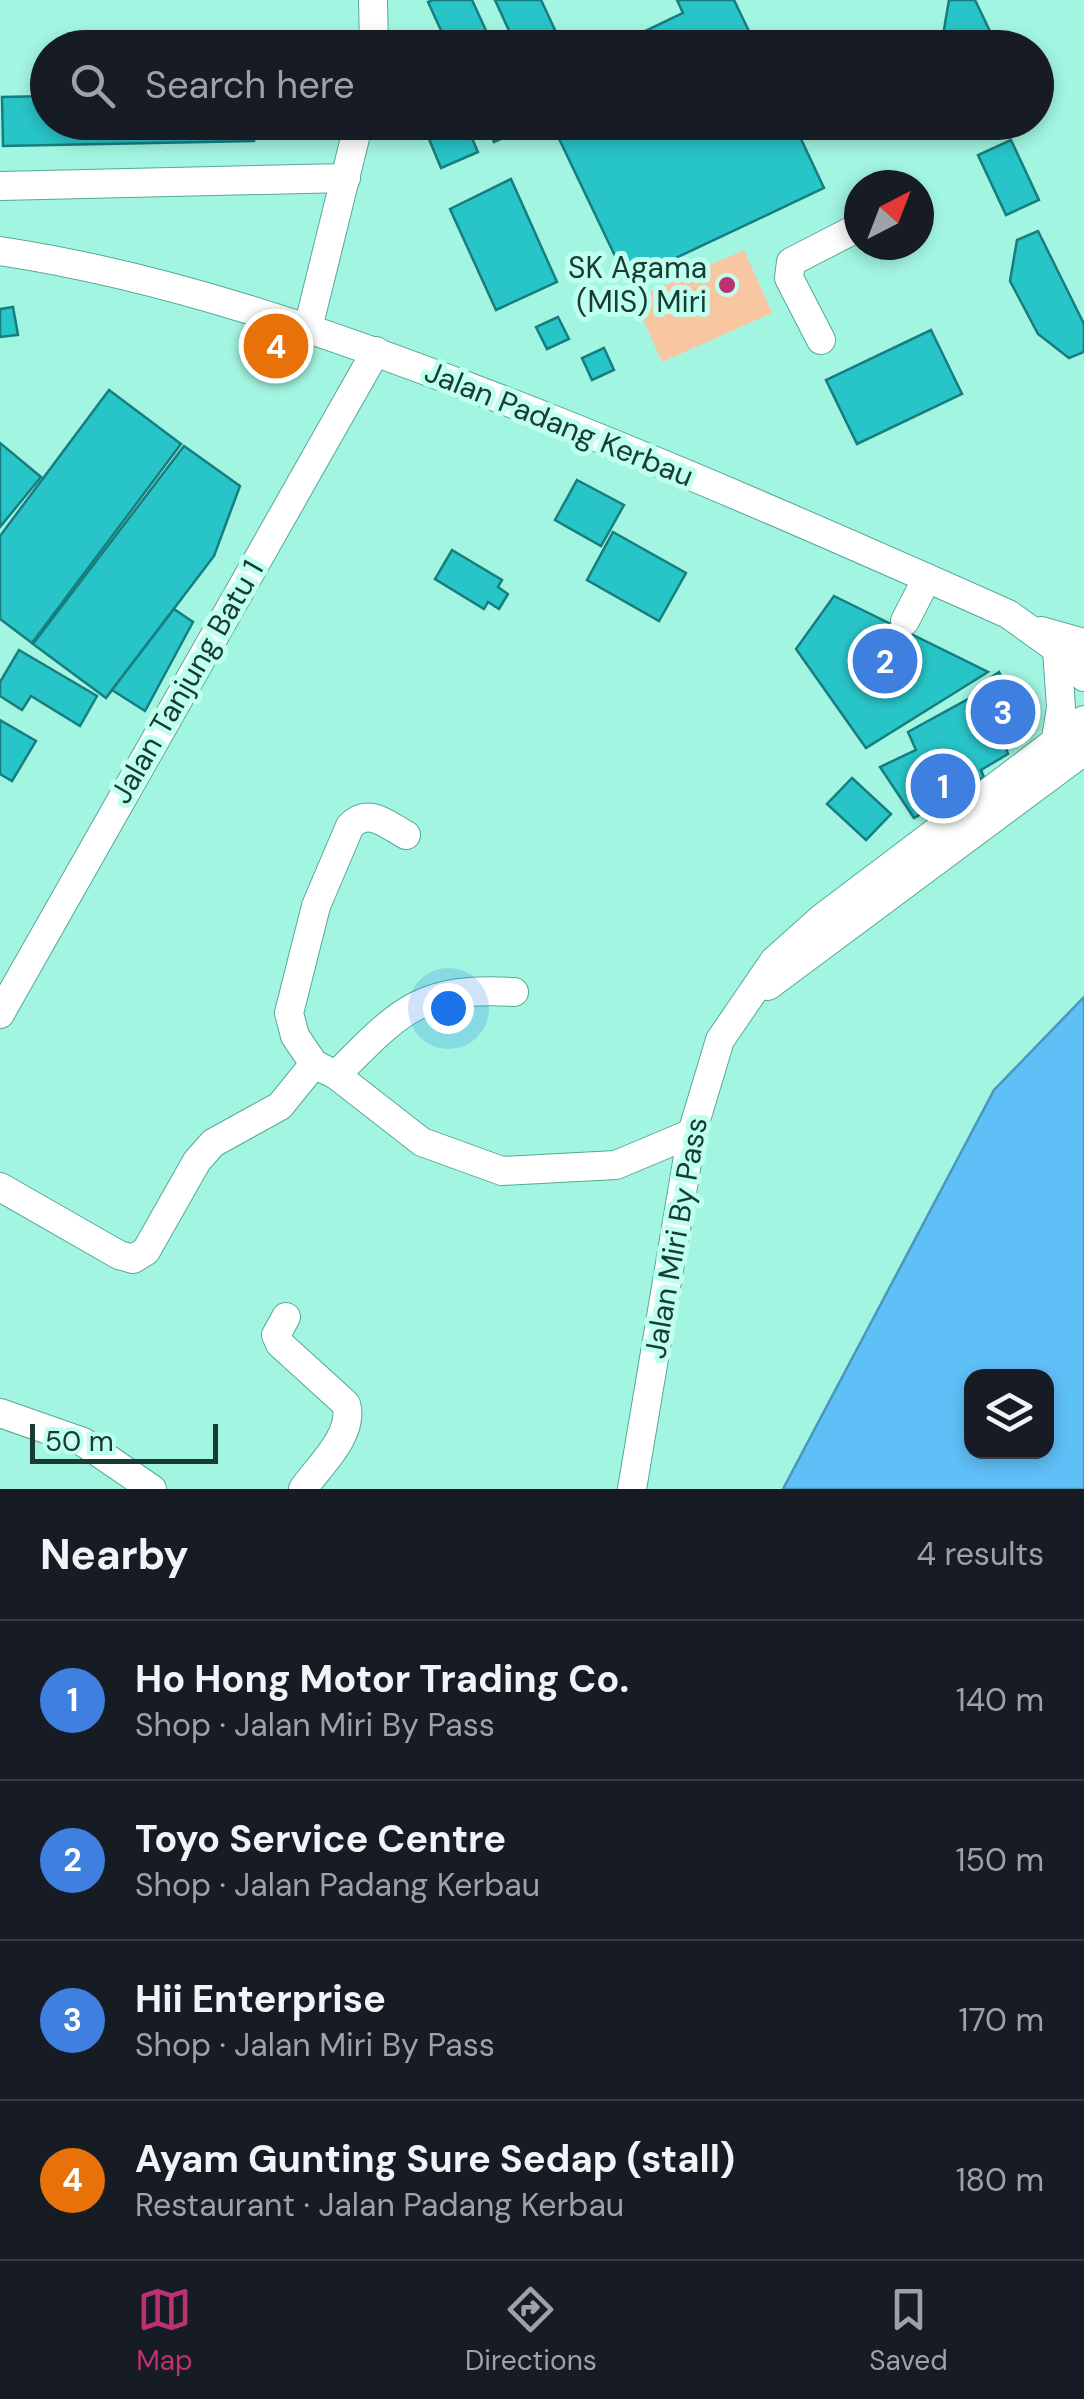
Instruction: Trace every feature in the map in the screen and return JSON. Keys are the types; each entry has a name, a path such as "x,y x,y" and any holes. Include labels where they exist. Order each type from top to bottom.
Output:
{"street":[{"path":"373,0 374,30"},
{"path":"308,328 355,140"},
{"path":"0,186 346,178"},
{"path":"821,340 789,278 791,262 844,235"},
{"name":"Jalan Padang Kerbau","path":"0,251 120,274 376,351 652,460 927,578 1070,646"},
{"name":"Jalan Tanjung Batu 1","path":"0,1014 10,968 376,351"},
{"path":"904,620 927,578"},
{"path":"1070,646 1084,677"},
{"path":"1054,744 1070,646"},
{"name":"Jalan Miri By Pass","path":"632,1489 692,1134 720,1040 774,960 822,918 1084,720"},
{"name":"Jalan Miri By Pass","path":"749,998 1084,751"},
{"path":"406,835 370,815 360,816 350,826 316,906 289,1014 296,1036 325,1069 422,1142 502,1171 616,1165 692,1134"},
{"path":"0,1187 119,1255 133,1259 146,1251 197,1161 213,1144 280,1106 325,1069 430,997 464,989 514,992"},
{"path":"286,1317 276,1335 280,1344 346,1404 350,1416 346,1428 303,1489"},
{"path":"0,1413 83,1442 152,1489"}],"shaded area":[{"path":"744,250 772,313 662,362 634,299"}],"water":[{"path":"1084,997 1084,1489 783,1489 994,1090"}],"building":[{"path":"472,0 486,30 441,30 428,2"},
{"path":"495,0 541,0 555,30 509,30"},
{"path":"677,0 734,0 748,30 648,30 683,13"},
{"path":"949,0 975,0 989,30 944,30"},
{"path":"30,96 30,140 254,141 3,146 2,97"},
{"path":"429,140 473,140 478,152 441,168"},
{"path":"560,140 801,140 824,188 627,281"},
{"path":"1011,140 1039,200 1006,215 978,155"},
{"path":"511,179 557,282 496,310 450,209"},
{"path":"1038,231 1084,324 1084,352 1069,358 1038,334 1010,281 1017,240"},
{"path":"13,307 18,335 0,337 0,309"},
{"path":"558,317 569,339 547,349 536,327"},
{"path":"931,330 962,394 857,444 826,380"},
{"path":"604,348 614,370 592,380 582,358"},
{"path":"109,390 181,444 32,643 0,619 0,536"},
{"path":"0,443 41,477 0,527"},
{"path":"184,446 240,486 214,556 106,698 33,644"},
{"path":"577,480 624,505 601,546 555,520"},
{"path":"613,532 686,573 659,621 587,580"},
{"path":"452,550 502,580 498,587 508,594 499,609 488,602 484,609 435,579"},
{"path":"834,596 988,672 866,748 796,649"},
{"path":"174,609 193,622 145,711 112,690"},
{"path":"19,650 97,696 80,726 31,696 22,710 0,696 0,682"},
{"path":"999,672 1032,732 1006,748 1008,754 981,770 984,777 914,818 880,767 916,750 908,732 977,694 981,684"},
{"path":"0,720 36,741 12,781 0,774"},
{"path":"852,778 891,814 866,840 827,804"}],"place":[{"name":"SK Agama (MIS) Miri","path":"727,285"},
{"name":"Ayam Gunting Sure Sedap (stall)","path":"276,346"},
{"name":"Toyo Service Centre","path":"885,661"},
{"name":"Hii Enterprise","path":"1003,712"},
{"name":"Ho Hong Motor Trading Co.","path":"943,786"}]}
